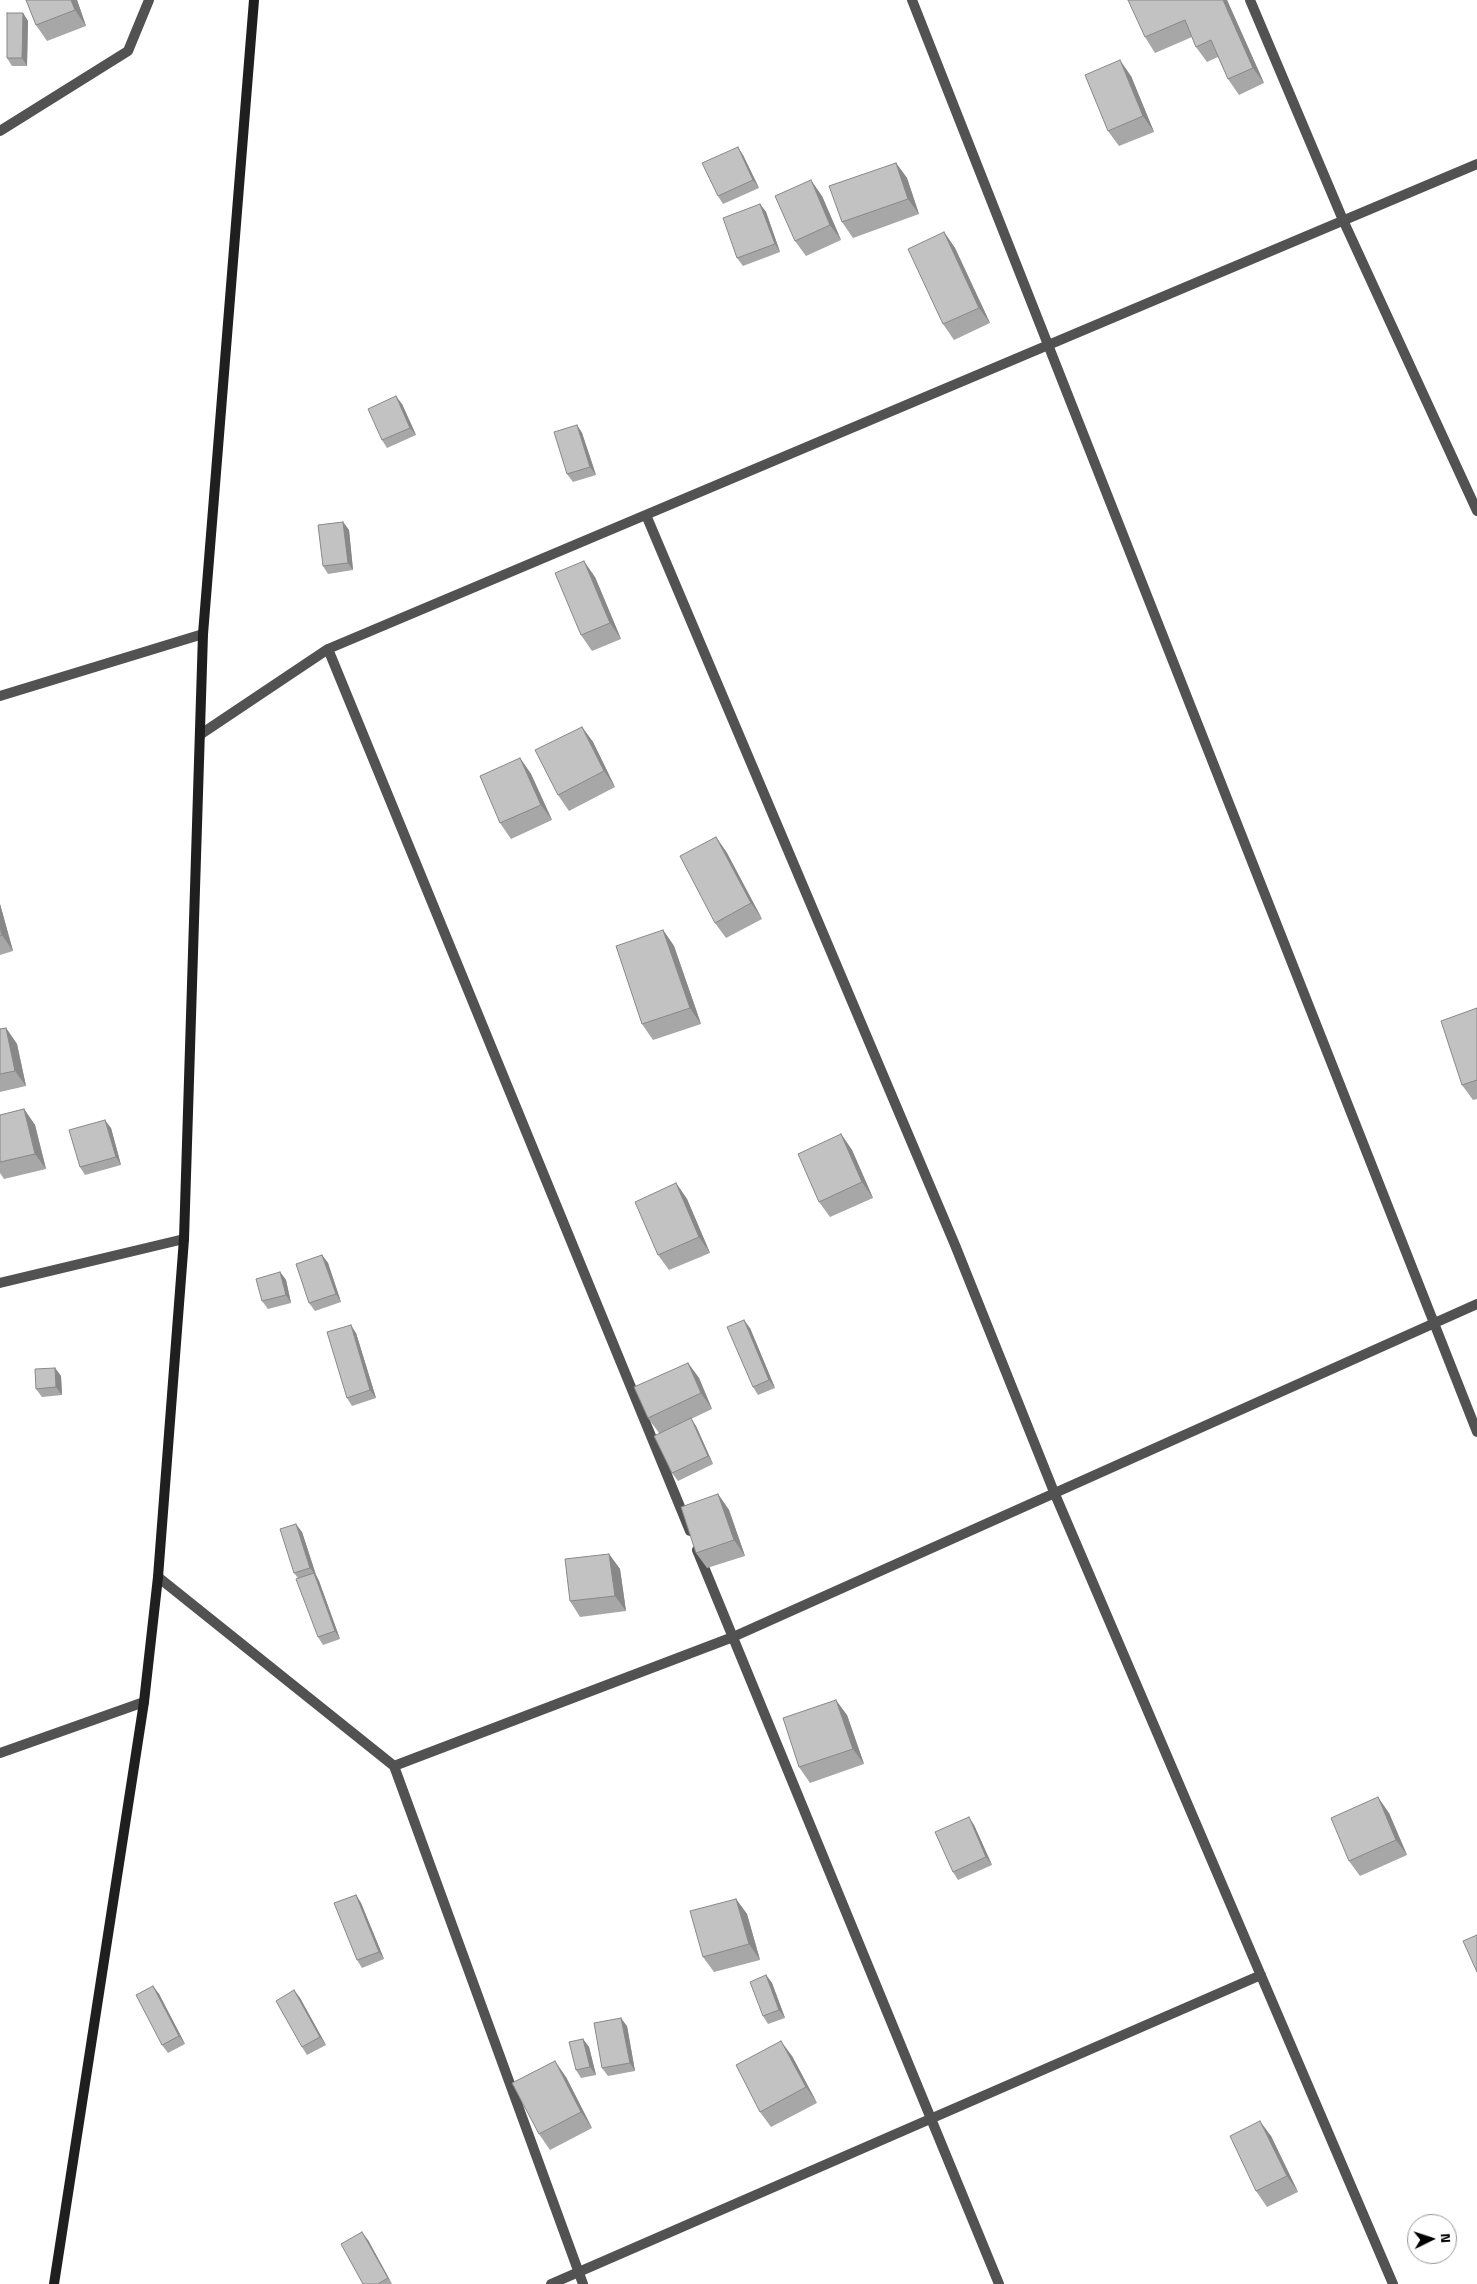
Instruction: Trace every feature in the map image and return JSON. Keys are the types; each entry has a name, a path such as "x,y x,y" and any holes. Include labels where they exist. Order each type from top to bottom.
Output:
{"street":[{"path":"0,131 128,51 149,0"},
{"path":"54,2284 144,1702 158,1577 184,1239 203,634 254,0"},
{"path":"912,0 1477,1432"},
{"path":"1250,0 1343,220 1477,511"},
{"path":"200,734 328,650 1477,164"},
{"path":"646,515 955,1245 1054,1492 1393,2284"},
{"path":"0,696 203,634"},
{"path":"328,650 999,2284"},
{"path":"0,1283 184,1239"},
{"path":"394,1766 733,1636 1477,1304"},
{"path":"158,1577 394,1766 583,2284"},
{"path":"0,1753 144,1702"},
{"path":"551,2284 1261,1975"}],"building":[{"path":"26,0 71,0 75,10 36,25"},
{"path":"1128,0 1223,0 1253,68 1228,79 1211,40 1196,47 1185,20 1145,37"},
{"path":"7,13 23,13 22,58 7,58"},
{"path":"1120,60 1143,116 1108,131 1085,75"},
{"path":"738,147 753,180 718,196 702,163"},
{"path":"896,163 908,199 842,222 829,186"},
{"path":"811,180 830,225 795,241 775,196"},
{"path":"760,204 775,244 737,258 723,218"},
{"path":"944,232 979,308 943,324 908,249"},
{"path":"396,396 410,428 382,440 368,409"},
{"path":"577,425 590,467 567,474 554,432"},
{"path":"343,522 348,563 323,566 318,525"},
{"path":"584,561 610,623 581,635 555,573"},
{"path":"582,727 604,771 558,795 535,750"},
{"path":"520,758 541,805 500,823 480,776"},
{"path":"716,837 751,903 715,923 680,856"},
{"path":"663,930 690,1008 642,1024 616,946"},
{"path":"1477,1008 1477,1080 1462,1085 1441,1021"},
{"path":"6,1028 15,1071 0,1074 0,1029"},
{"path":"24,1109 35,1154 0,1162 0,1115"},
{"path":"105,1120 116,1157 80,1167 69,1130"},
{"path":"841,1134 862,1182 819,1202 798,1154"},
{"path":"676,1183 699,1237 658,1255 635,1202"},
{"path":"322,1255 336,1294 309,1303 296,1264"},
{"path":"280,1272 286,1295 262,1301 256,1279"},
{"path":"744,1320 769,1380 753,1387 727,1327"},
{"path":"351,1325 370,1390 347,1398 327,1332"},
{"path":"688,1363 701,1393 648,1418 634,1387"},
{"path":"55,1368 56,1387 36,1389 35,1369"},
{"path":"691,1418 708,1456 672,1473 654,1436"},
{"path":"718,1494 734,1540 696,1553 681,1507"},
{"path":"296,1524 310,1568 294,1573 280,1529"},
{"path":"609,1554 615,1596 570,1601 565,1559"},
{"path":"314,1573 335,1631 318,1637 296,1579"},
{"path":"836,1700 853,1749 799,1767 783,1718"},
{"path":"1378,1797 1396,1840 1349,1861 1331,1818"},
{"path":"969,1817 986,1857 953,1872 935,1832"},
{"path":"356,1895 379,1952 357,1960 334,1903"},
{"path":"736,1899 749,1944 703,1957 690,1911"},
{"path":"1477,1935 1477,1972 1463,1941"},
{"path":"766,1975 779,2010 763,2016 750,1982"},
{"path":"153,1986 179,2036 162,2045 136,1995"},
{"path":"294,1990 320,2037 302,2047 276,2001"},
{"path":"621,2018 630,2063 602,2068 594,2023"},
{"path":"583,2039 590,2067 576,2070 569,2042"},
{"path":"781,2041 806,2087 760,2112 736,2065"},
{"path":"555,2061 581,2112 539,2134 512,2083"},
{"path":"1260,2121 1287,2176 1256,2191 1230,2136"},
{"path":"362,2232 388,2278 378,2284 363,2284 341,2244"}]}
